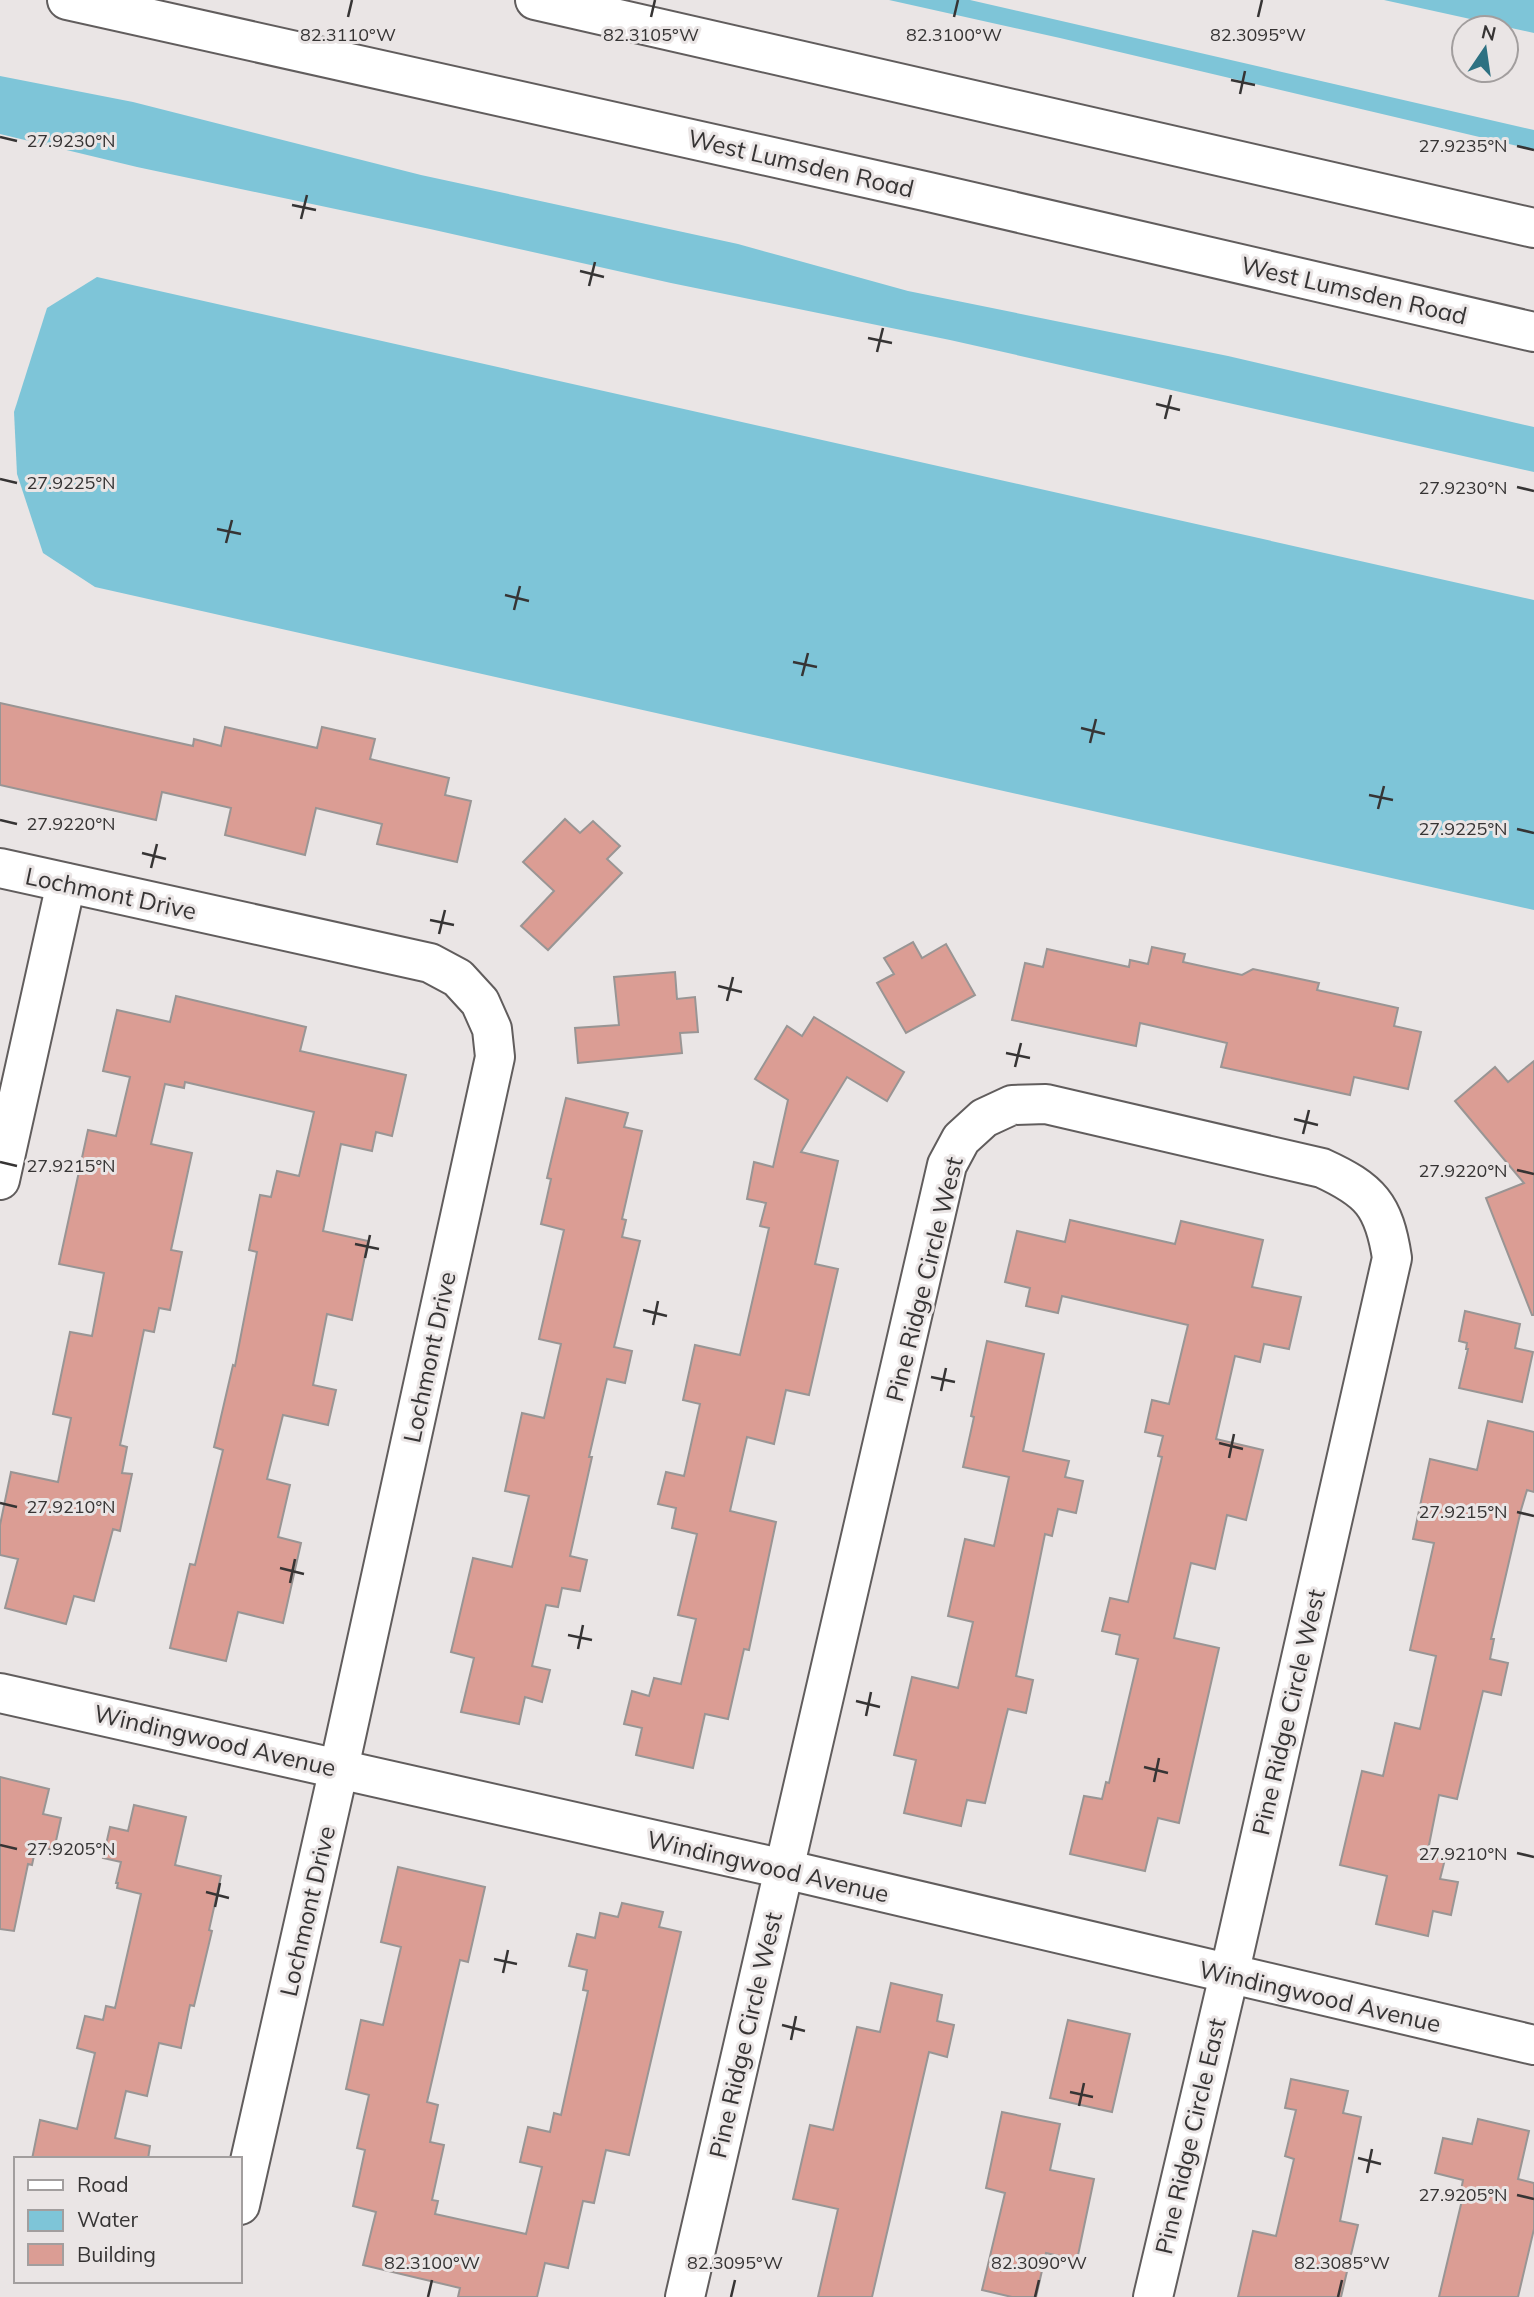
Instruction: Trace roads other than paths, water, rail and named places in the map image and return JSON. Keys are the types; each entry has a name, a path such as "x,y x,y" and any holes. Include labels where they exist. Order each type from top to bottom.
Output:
{"street":[{"name":"West Lumsden Road","path":"67,0 929,192 1534,332"},
{"path":"535,0 1534,228"},
{"name":"Lochmont Drive","path":"0,869 430,963 458,978 480,1002 492,1029 495,1057 242,2196"},
{"path":"0,1180 66,883"},
{"name":"Pine Ridge Circle West","path":"685,2297 947,1165 961,1139 984,1118 1012,1105 1046,1104 1322,1168 1350,1181 1373,1202 1388,1228 1392,1258 1229,1975"},
{"name":"Windingwood Avenue","path":"0,1693 784,1869 1534,2045"},
{"name":"Pine Ridge Circle East","path":"1153,2297 1229,1975"}],"water":[{"path":"889,0 970,0 1534,130 1534,150 1060,38"},
{"path":"1384,0 1534,0 1534,33 1520,30 1520,14 1450,15"},
{"path":"0,76 133,102 421,175 738,244 908,291 1228,356 1534,427 1534,472 950,340 671,283 137,167 0,134"},
{"path":"97,277 1534,600 1534,910 95,587 43,553 17,474 14,412 47,308"}]}
